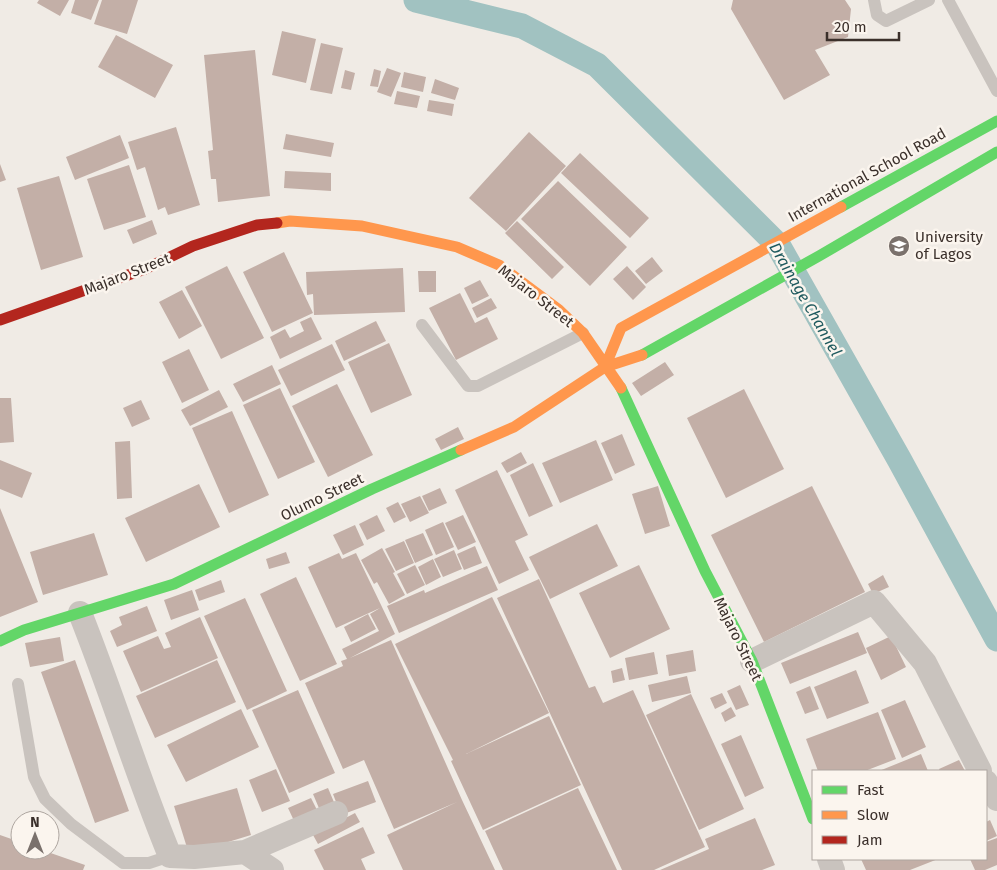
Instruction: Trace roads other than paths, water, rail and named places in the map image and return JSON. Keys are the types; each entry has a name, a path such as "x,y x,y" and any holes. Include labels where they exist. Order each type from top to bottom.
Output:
{"street":[{"name":"International School Road","path":"605,368 621,328 997,121"},
{"name":"Olumo Street","path":"0,640 24,630 174,584 372,489 514,427 605,368 641,356 819,256 997,152"},
{"name":"Majaro Street","path":"0,320 145,270 193,246 257,225 290,221 362,226 457,247 498,265 559,310 583,333 605,368 624,391 705,572 752,661 812,816"},
{"path":"752,661 874,602 925,663 979,770"},
{"path":"80,613 117,710 144,792 170,856 194,857 245,852 336,813"},
{"path":"987,784 997,799"},
{"path":"245,852 272,870"}],"lane":[{"path":"874,0 876,15 886,21 929,0"},
{"path":"948,0 996,89"},
{"path":"422,325 468,386 478,386 583,333"},
{"path":"18,684 34,777 45,799 71,824 122,864 150,864 170,856"}],"waterway":[{"name":"Drainage Channel","path":"416,0 522,26 597,65 778,245 899,459 997,639"}],"place":[{"name":"University of Lagos","path":"899,246"}]}
